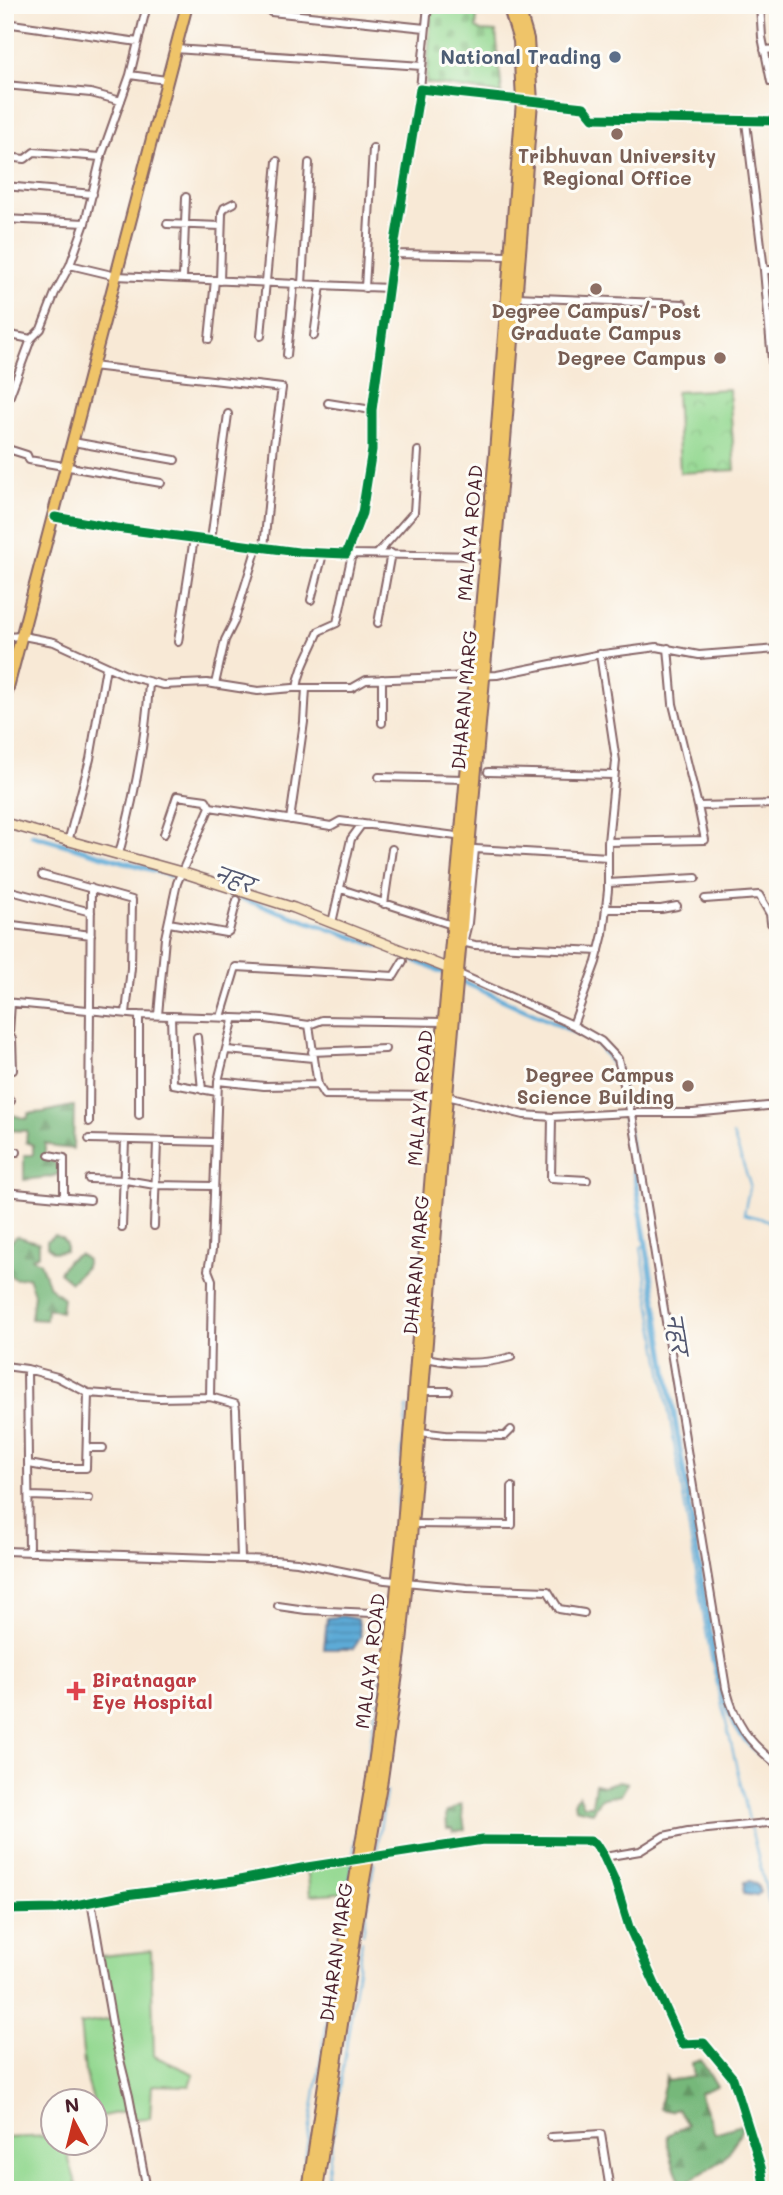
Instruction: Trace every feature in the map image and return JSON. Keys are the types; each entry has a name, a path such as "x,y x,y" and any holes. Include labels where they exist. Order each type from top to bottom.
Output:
{"main road":[{"path":"5,699 55,517 187,5"},
{"path":"508,5 519,41 527,102"},
{"name":"DHARAN MARG","path":"317,2190 412,1524 415,1432 426,1358 442,1096 491,537 516,297 514,256 527,102 528,39 518,5"},
{"name":"MALAYA ROAD","path":"393,1669 394,1614 402,1581 442,1096 444,1022 453,971 452,925 464,837 465,779 479,675 485,556 491,537 514,256"},
{"path":"308,2190 344,1989"}],"street":[{"path":"5,409 31,339 41,329 55,293 70,265 85,223 101,157 130,75 147,5"},
{"path":"297,688 300,668 314,646 319,631 337,623 349,554 362,513 372,450 372,410 393,254 420,89 428,5"},
{"path":"760,5 764,50 771,82 778,82"},
{"path":"271,12 425,28"},
{"path":"5,23 138,41"},
{"path":"175,49 422,66"},
{"path":"764,50 778,49"},
{"path":"130,75 166,80"},
{"path":"5,85 91,93 121,101"},
{"path":"420,89 584,107 593,118 778,121"},
{"path":"746,122 776,380 778,429"},
{"path":"365,288 373,148"},
{"path":"5,157 25,159 34,152 101,157"},
{"path":"261,336 277,161"},
{"path":"287,355 298,284 309,163"},
{"path":"5,186 93,194"},
{"path":"183,278 186,197"},
{"path":"209,339 218,280 224,208 234,202"},
{"path":"5,219 85,223"},
{"path":"167,224 221,226"},
{"path":"393,254 514,256"},
{"path":"70,265 116,276 389,288"},
{"path":"764,270 778,270"},
{"path":"314,337 321,285"},
{"path":"516,297 683,304"},
{"path":"5,334 31,339"},
{"path":"92,366 282,388 261,547 225,640 215,684"},
{"path":"5,387 14,388"},
{"path":"328,402 372,410"},
{"path":"211,540 229,414"},
{"path":"73,442 175,460"},
{"path":"5,448 27,455 29,460 161,483"},
{"path":"378,553 414,512 418,451"},
{"path":"55,517 116,528 323,554 485,556"},
{"path":"178,642 194,538"},
{"path":"378,623 391,553"},
{"path":"311,600 323,554"},
{"path":"5,637 23,636 54,642 106,667 149,683 215,684 258,691 352,688 366,680 497,675 600,654 657,647 699,655 778,649"},
{"path":"608,842 705,840 673,704 668,648"},
{"path":"573,1025 599,951 608,883 608,842 616,761 600,654"},
{"path":"68,842 90,760 106,667"},
{"path":"382,679 382,723"},
{"path":"119,854 130,816 145,728 149,683"},
{"path":"290,820 304,722 306,688"},
{"path":"488,772 614,775"},
{"path":"379,777 465,779"},
{"path":"158,1015 165,938 177,883 209,807 206,800 177,796 164,834"},
{"path":"698,806 778,804"},
{"path":"209,807 331,826 340,821 464,837"},
{"path":"5,823 181,872 294,908 453,971 573,1025 601,1041 618,1059 726,1688 741,1729 778,1765"},
{"path":"332,923 351,839 362,824"},
{"path":"384,904 391,849"},
{"path":"599,951 475,945 466,943 464,939 475,849 608,857"},
{"path":"42,875 132,900 131,968 126,1013"},
{"path":"608,883 696,878"},
{"path":"89,1122 91,888"},
{"path":"341,889 452,925"},
{"path":"11,891 91,912"},
{"path":"705,899 759,895 771,923 778,923"},
{"path":"169,923 226,933 229,931 237,900"},
{"path":"606,909 661,909 677,906"},
{"path":"5,924 91,935"},
{"path":"225,1017 236,967 394,976 403,961"},
{"path":"13,1070 8,1002 139,1015 266,1018 309,1025 322,1020 444,1022"},
{"path":"139,1015 139,1115"},
{"path":"172,1016 173,1084 217,1092"},
{"path":"210,1397 212,1280 208,1270 212,1250 217,1092 233,1021 225,1017"},
{"path":"309,1025 318,1085 324,1094 442,1096 524,1115 552,1117 693,1113 778,1105"},
{"path":"197,1037 202,1090"},
{"path":"227,1050 313,1055 385,1049"},
{"path":"218,1081 264,1086 318,1085"},
{"path":"552,1117 551,1178 587,1180"},
{"path":"89,1139 215,1142"},
{"path":"122,1227 125,1140"},
{"path":"154,1226 157,1142"},
{"path":"5,1150 18,1152"},
{"path":"49,1155 64,1158 64,1198"},
{"path":"89,1179 124,1180 155,1185 213,1186"},
{"path":"5,1192 90,1200"},
{"path":"426,1358 448,1363 492,1362 511,1357"},
{"path":"5,1366 27,1368 57,1377 88,1393 158,1398 210,1397 234,1404 241,1558"},
{"path":"27,1368 29,1552"},
{"path":"423,1391 449,1391"},
{"path":"29,1464 51,1468 86,1468 88,1393"},
{"path":"415,1432 505,1436 511,1430"},
{"path":"87,1448 103,1448"},
{"path":"412,1524 512,1525 512,1487"},
{"path":"30,1496 89,1498"},
{"path":"5,1551 297,1562 402,1581 467,1588 548,1591 559,1609 584,1613"},
{"path":"278,1606 394,1614"},
{"path":"604,1857 640,1851 664,1836 688,1831 778,1822"},
{"path":"5,1910 55,1909 483,1840 590,1841 595,1843 604,1857 615,1881 629,1927 682,2045 704,2043 733,2078 761,2167 765,2190"},
{"path":"92,1902 115,2040 147,2190"},
{"path":"551,2137 601,2134 610,2190"}],"green space":[{"path":"432,5 478,5 476,28 496,32 502,94 426,83"},
{"path":"729,389 735,470 680,473 676,392"},
{"path":"74,1106 73,1149 45,1143 45,1156 56,1164 59,1174 24,1180 24,1155 33,1155 33,1145 26,1142 27,1131 5,1130 5,1113 27,1119 29,1113"},
{"path":"54,1235 62,1238 66,1251 53,1252 47,1246 47,1241"},
{"path":"17,1236 39,1243 39,1254 32,1258 40,1262 49,1287 63,1298 61,1312 47,1308 46,1320 31,1319 34,1294 28,1277 15,1279 9,1274 5,1277 5,1246"},
{"path":"79,1254 87,1260 86,1267 71,1282 59,1272 68,1260"},
{"path":"620,1781 628,1783 621,1795 601,1799 592,1812 575,1808 574,1802 579,1795 584,1805 592,1805 595,1784 603,1786"},
{"path":"461,1804 465,1830 453,1831 452,1828 447,1828 446,1813"},
{"path":"358,1859 362,1891 310,1895 307,1867"},
{"path":"151,1951 154,2056 194,2074 190,2086 152,2085 150,2118 133,2119 131,2110 108,2115 108,2086 89,2086 80,2024 112,2019 101,1956"},
{"path":"701,2060 717,2086 699,2093 715,2133 744,2124 723,2160 683,2185 672,2160 668,2135 687,2125 678,2109 660,2109 660,2101 666,2077 668,2081 694,2077 692,2063"},
{"path":"38,2137 38,2156 68,2156 76,2183 81,2190 5,2190 5,2138"}],"water":[{"path":"342,1616 358,1619 361,1637 353,1649 324,1649 327,1618"},
{"path":"750,1881 757,1885 760,1892 756,1896 743,1894 744,1882"}],"waterway":[{"name":"नहर","path":"32,835 194,882 379,946"},
{"name":"नहर","path":"395,952 447,974"},
{"name":"नहर","path":"457,979 597,1042 617,1069 716,1667 727,1708 738,1730 745,1740 768,1760"},
{"path":"733,1135 750,1184 744,1214 767,1220 773,1226 778,1255"},
{"path":"647,1245 641,1247 642,1254 710,1654 749,1820"},
{"path":"393,1575 407,1407"},
{"path":"353,1856 385,1649"},
{"path":"376,1853 386,1792"},
{"path":"751,1828 778,1939"},
{"path":"363,1934 374,1863"},
{"path":"300,2190 352,1864"},
{"path":"325,2190 362,1941"}],"cycle path":[{"path":"55,517 116,528 298,552 346,554 362,513 372,450 372,410 393,254 420,89 584,107 593,118 778,121"},
{"path":"5,1910 55,1909 126,1895 234,1881 483,1840 590,1841 595,1843 604,1857 615,1881 629,1927 682,2044 704,2043 733,2078 761,2167 765,2190"}],"place":[{"name":"National Trading","path":"615,57"},
{"name":"Tribhuvan University Regional Office","path":"617,134"},
{"name":"Degree Campus/ Post Graduate Campus","path":"596,289"},
{"name":"Degree Campus","path":"720,358"},
{"name":"Degree Campus Science Building","path":"688,1086"},
{"name":"Biratnagar Eye Hospital","path":"76,1691"}]}
